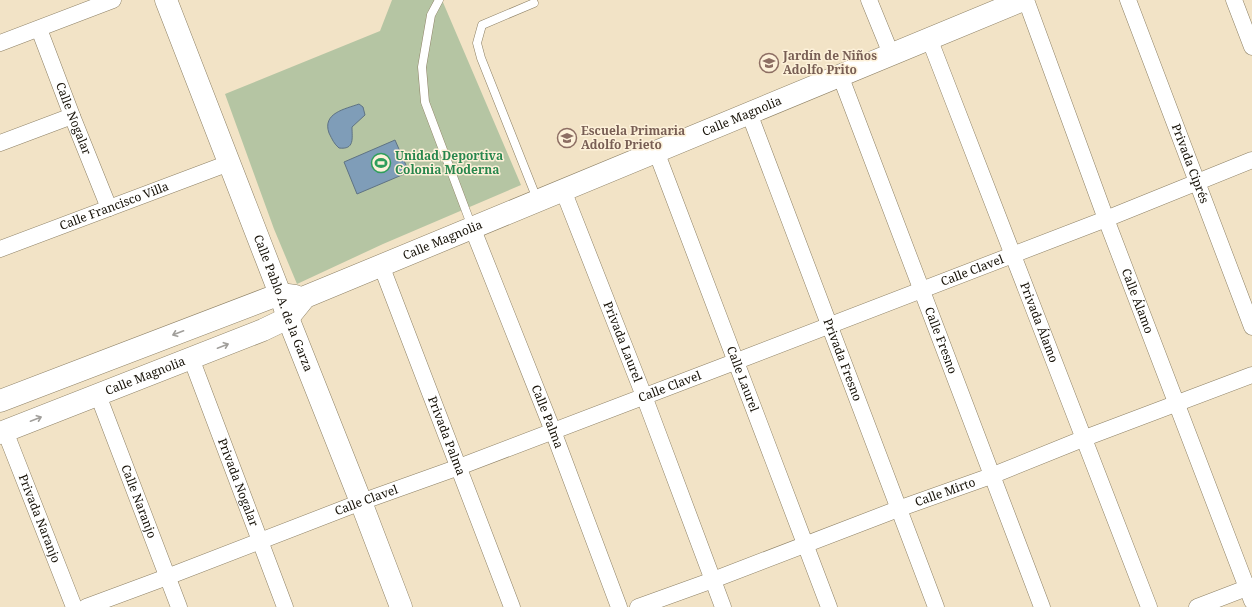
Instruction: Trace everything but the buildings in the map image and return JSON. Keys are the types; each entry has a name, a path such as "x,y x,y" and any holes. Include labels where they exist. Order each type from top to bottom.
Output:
{"street":[{"path":"0,44 112,0"},
{"name":"Calle Pablo A. de la Garza","path":"166,0 401,607"},
{"path":"869,0 891,54"},
{"name":"Calle Magnolia","path":"2,432 263,330 288,318 305,297 929,38 1025,0"},
{"name":"Calle Álamo","path":"1025,0 1106,218 1250,592"},
{"name":"Privada Ciprés","path":"1128,0 1252,327"},
{"path":"1234,0 1247,19 1252,47"},
{"name":"Calle Nogalar","path":"38,29 109,208"},
{"name":"Privada Álamo","path":"929,38 1014,254 1149,607"},
{"name":"Calle Fresno","path":"840,75 1042,607"},
{"name":"Privada Fresno","path":"749,113 828,326 936,607"},
{"path":"0,143 72,116"},
{"name":"Calle Laurel","path":"656,151 830,607"},
{"name":"Calle Clavel","path":"86,607 737,361 1197,183 1252,160"},
{"name":"Calle Francisco Villa","path":"0,249 229,163"},
{"name":"Privada Laurel","path":"563,190 644,396 723,607"},
{"name":"Calle Palma","path":"472,227 553,431 619,607"},
{"name":"Privada Palma","path":"381,265 512,607"},
{"name":"Calle Magnolia","path":"0,402 280,294 305,297"},
{"name":"Privada Nogalar","path":"191,358 285,607"},
{"name":"Calle Mirto","path":"638,607 806,545 898,509 991,476 1085,438 1252,375"},
{"name":"Calle Naranjo","path":"98,395 178,607"},
{"name":"Privada Naranjo","path":"2,432 74,607"},
{"path":"1197,607 1250,592"}],"lane":[{"path":"439,0 431,15 422,67 424,102 472,227"},
{"path":"534,3 482,25 477,43 481,58 538,200"}],"green space":[{"name":"Unidad Deportiva Colonia Moderna","path":"392,0 442,0 521,185 383,244 297,284 274,229 225,94 380,31"}],"water":[{"path":"359,104 363,107 365,115 352,127 352,142 350,145 348,147 339,148 334,143 329,133 329,121 336,113"},
{"path":"395,140 409,172 357,194 344,162"}],"place":[{"name":"Jardín de Niños Adolfo Prito","path":"769,63"},
{"name":"Escuela Primaria Adolfo Prieto","path":"567,138"},
{"name":"Unidad Deportiva Colonia Moderna","path":"381,163"}]}
